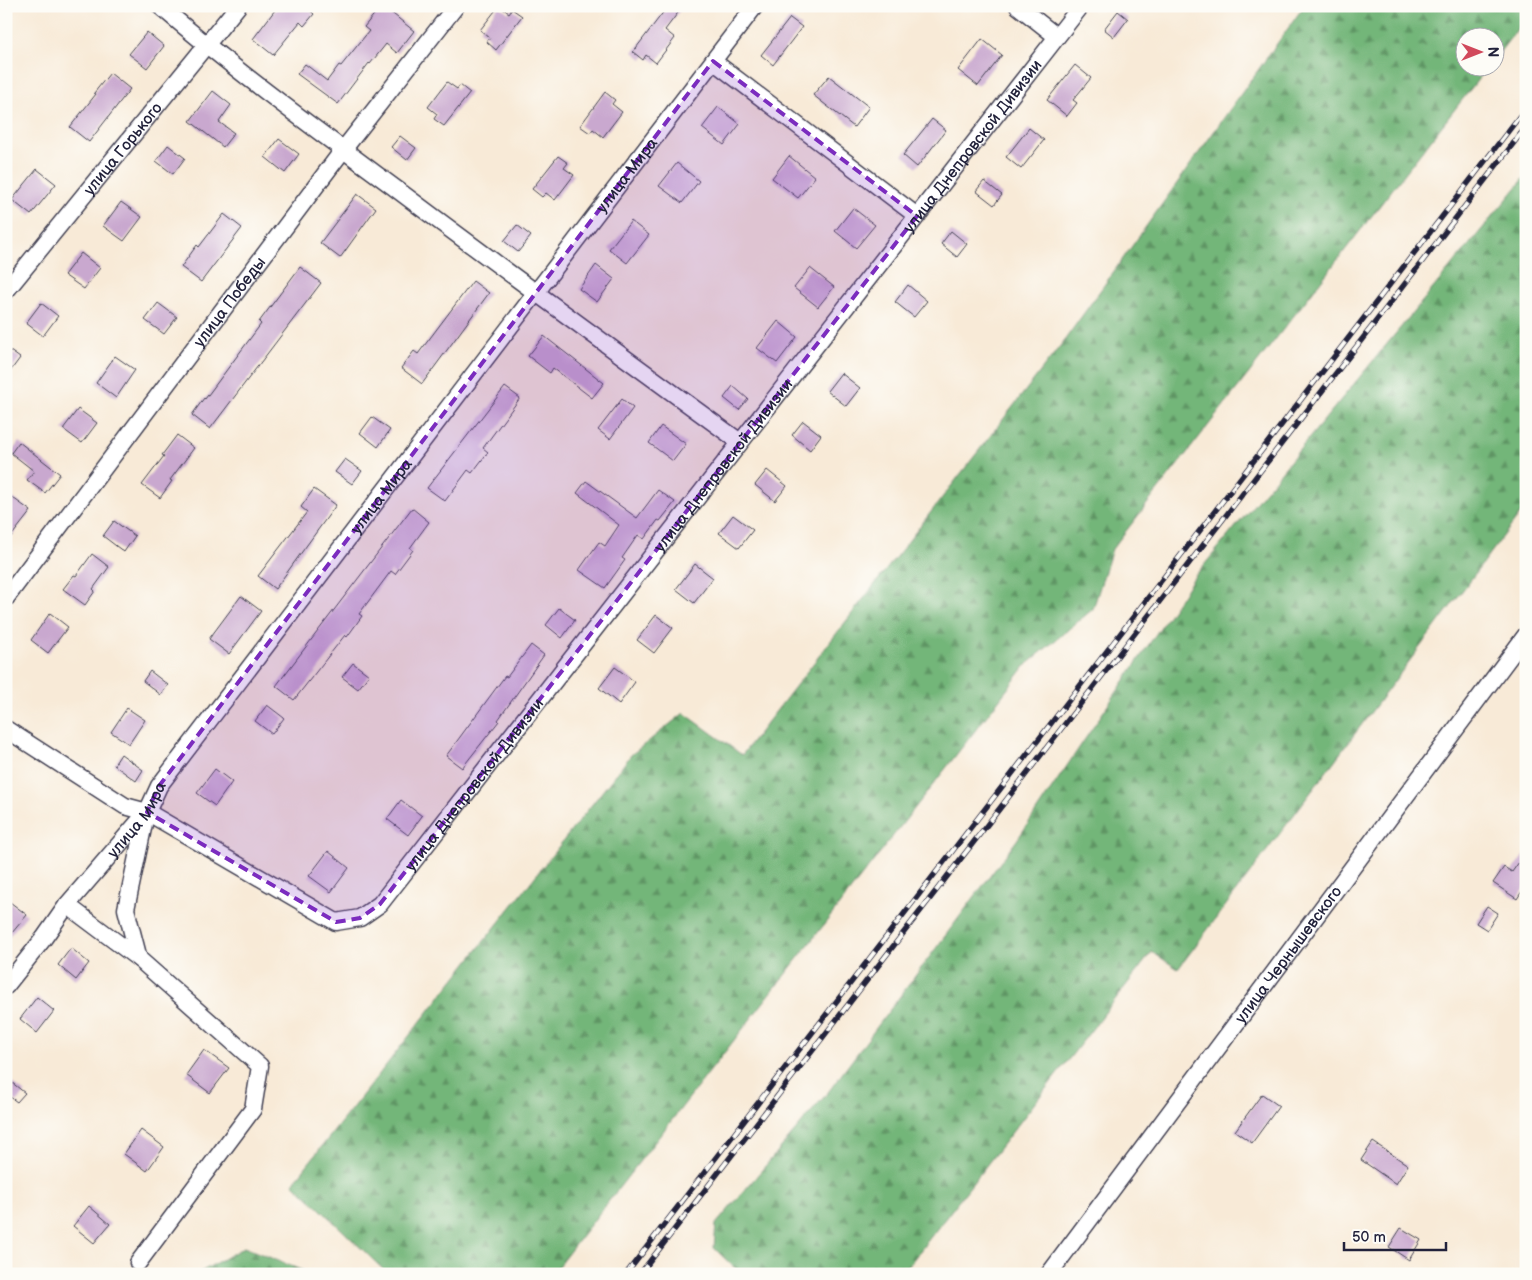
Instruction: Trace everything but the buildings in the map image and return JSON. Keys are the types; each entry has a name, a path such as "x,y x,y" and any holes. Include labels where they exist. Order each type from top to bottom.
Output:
{"street":[{"path":"160,6 206,46 343,150 740,442"},
{"name":"улица Горького","path":"6,291 238,6"},
{"name":"улица Победы","path":"6,598 343,150 456,6"},
{"name":"улица Мира","path":"6,986 44,938 67,904 147,812 159,786 165,778 534,292 755,6"},
{"path":"1018,6 1056,36"},
{"name":"улица Днепровской Дивизии","path":"147,812 336,922 360,918 380,904 1081,6"},
{"path":"713,61 917,216"},
{"name":"улица Чернышевского","path":"1049,1274 1526,635"},
{"path":"6,729 125,806 147,812 126,909 139,959"},
{"path":"67,904 139,959 260,1066 253,1109 138,1263"}],"highlighted area":[{"path":"713,61 917,216 380,904 360,918 336,922 147,812 159,786"}],"green space":[{"path":"1304,6 1526,6 1526,18 1504,46 1504,28 1454,28 1454,78 1479,78 1112,549 1093,609 1027,664 552,1274 388,1274 293,1183 631,755 684,713 742,755 1064,341"},
{"path":"1526,176 1526,506 1178,969 1152,952 902,1274 741,1274 714,1248 716,1224 829,1091 1017,840 1195,576"},
{"path":"244,1247 311,1274 197,1274"}],"railway":[{"path":"626,1274 1526,108"},
{"path":"640,1274 1526,127"}]}
